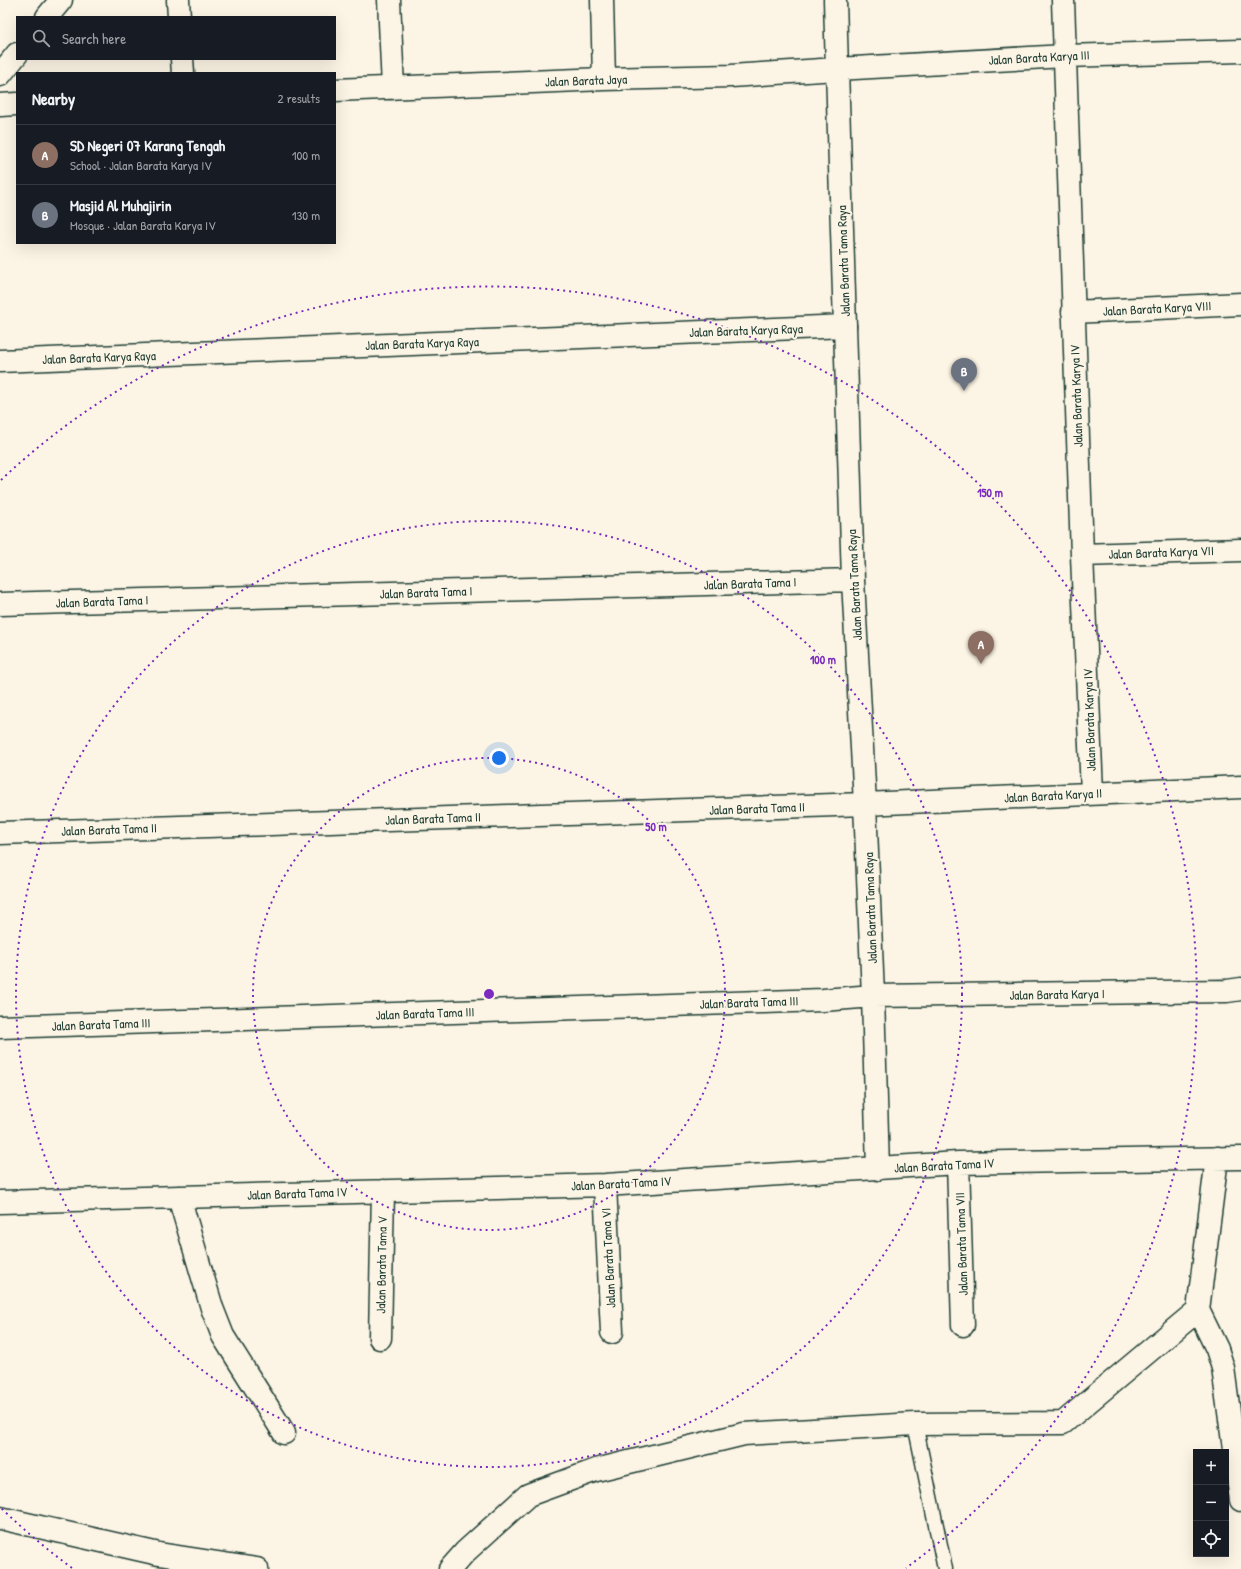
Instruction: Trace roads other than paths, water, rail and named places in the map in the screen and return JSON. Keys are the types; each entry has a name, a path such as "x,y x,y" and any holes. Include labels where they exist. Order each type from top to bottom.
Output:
{"street":[{"path":"48,16 61,0"},
{"path":"178,0 179,16"},
{"path":"389,0 393,88"},
{"path":"602,0 604,79"},
{"name":"Jalan Barata Tama Raya","path":"835,0 853,580 865,804 878,1169"},
{"name":"Jalan Barata Karya IV","path":"1063,0 1073,312 1092,793"},
{"name":"Jalan Barata Karya III","path":"837,68 1065,56 1241,50"},
{"path":"0,75 16,55"},
{"path":"182,60 183,72"},
{"name":"Jalan Barata Jaya","path":"336,90 604,79 731,76 837,68"},
{"path":"0,105 16,104"},
{"name":"Jalan Barata Karya VIII","path":"1073,312 1241,304"},
{"name":"Jalan Barata Karya Raya","path":"0,360 845,326"},
{"name":"Jalan Barata Karya VII","path":"1082,555 1241,550"},
{"name":"Jalan Barata Tama I","path":"0,604 853,580"},
{"name":"Jalan Barata Karya II","path":"865,804 1241,787"},
{"name":"Jalan Barata Tama II","path":"0,833 865,804"},
{"name":"Jalan Barata Karya I","path":"873,996 1227,991 1241,989"},
{"name":"Jalan Barata Tama III","path":"0,1027 807,1000 873,996"},
{"path":"1217,1158 1198,1310 1217,1349 1223,1368 1241,1500"},
{"name":"Jalan Barata Tama IV","path":"0,1202 605,1185 958,1163 1241,1158"},
{"name":"Jalan Barata Tama VII","path":"958,1163 963,1325"},
{"name":"Jalan Barata Tama VI","path":"605,1185 612,1332"},
{"name":"Jalan Barata Tama V","path":"380,1338 383,1191"},
{"path":"179,1197 212,1308 223,1336 284,1433"},
{"path":"450,1569 465,1552 528,1495 596,1470 744,1434 915,1424 1062,1423 1188,1320 1198,1310"},
{"path":"0,1518 159,1554 257,1569"}],"lane":[{"path":"915,1424 945,1569"}],"place":[{"name":"Masjid Al Muhajirin","path":"964,391"},
{"name":"SD Negeri 07 Karang Tengah","path":"981,664"}]}
